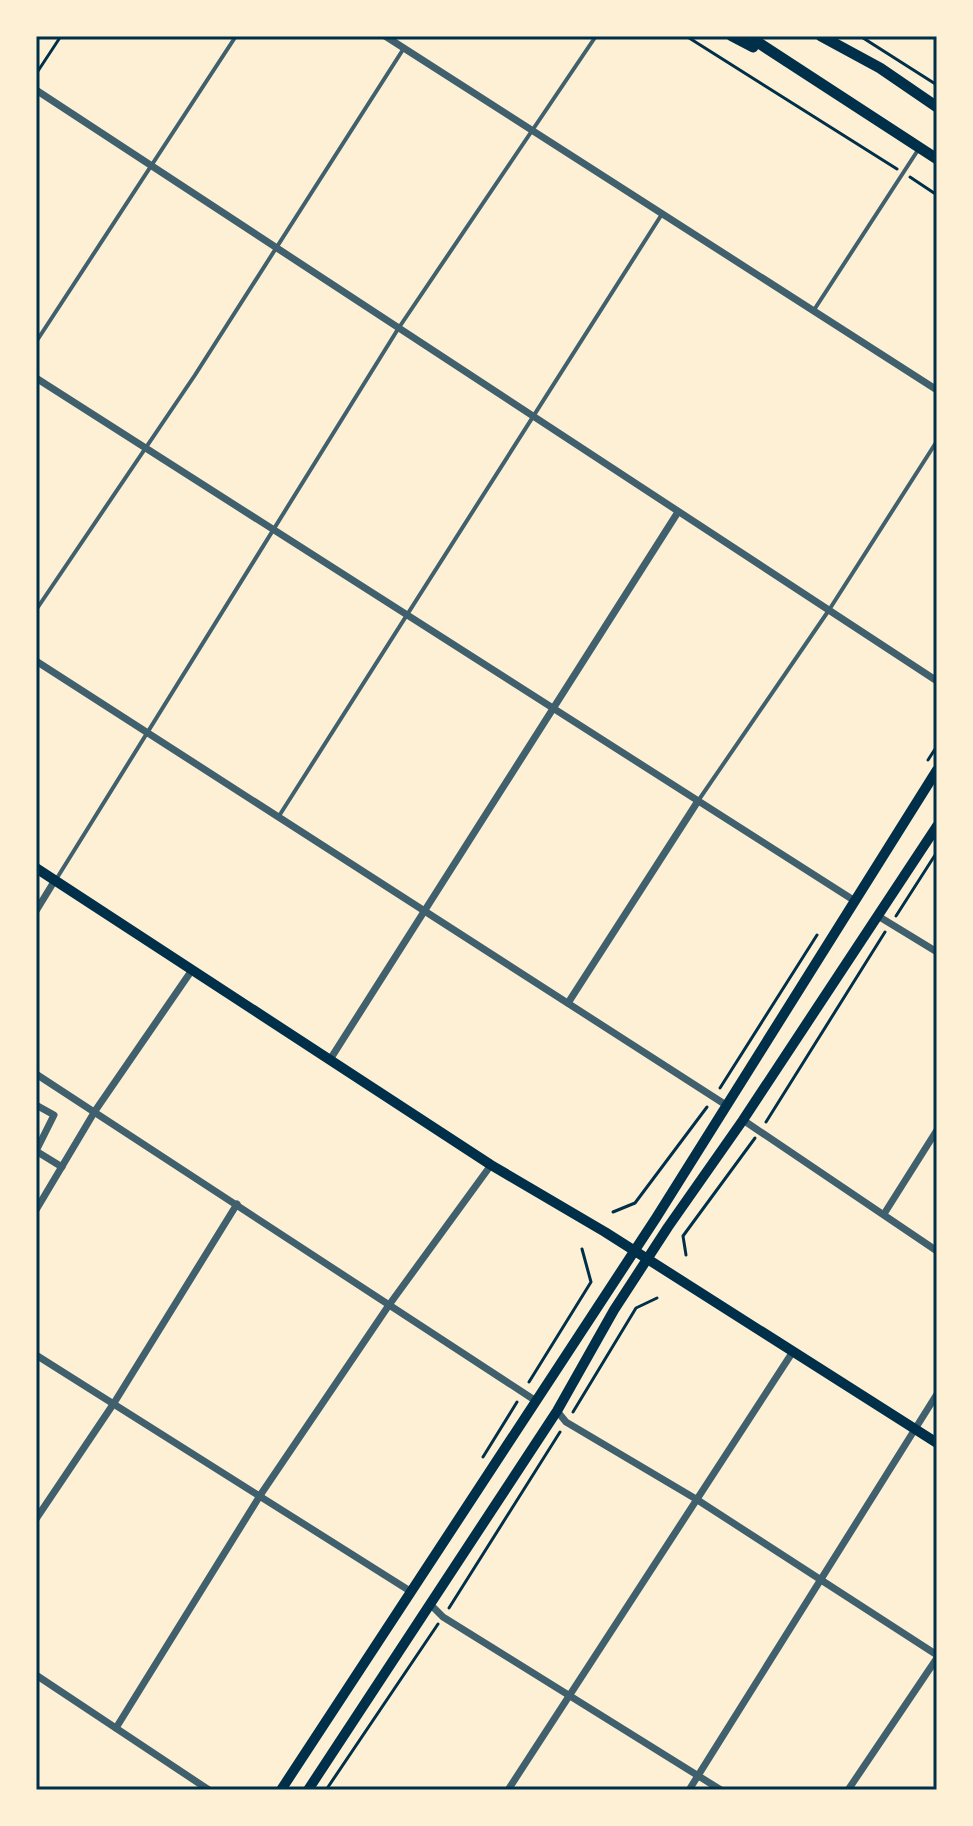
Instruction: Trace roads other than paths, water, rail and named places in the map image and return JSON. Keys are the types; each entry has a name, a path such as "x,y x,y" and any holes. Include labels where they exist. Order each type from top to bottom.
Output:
{"main road":[{"path":"732,36 810,76"},
{"path":"748,36 937,159"},
{"path":"824,36 937,107"},
{"path":"281,1790 635,1251 937,770"},
{"path":"308,1790 557,1411 647,1259 743,1120 937,826"},
{"path":"36,868 491,1165 635,1251 937,1443"}],"street":[{"path":"385,36 937,390"},
{"path":"36,90 937,681"},
{"path":"36,378 855,901"},
{"path":"331,1058 678,512"},
{"path":"36,661 726,1105"},
{"path":"568,1003 698,801"},
{"path":"36,911 55,880"},
{"path":"878,916 937,952"},
{"path":"36,1210 95,1111 192,970"},
{"path":"36,1074 536,1401"},
{"path":"36,1105 54,1115 36,1151 62,1167"},
{"path":"743,1120 937,1251"},
{"path":"884,1214 937,1130"},
{"path":"116,1728 261,1494 389,1305 491,1165"},
{"path":"36,1519 114,1403 237,1204"},
{"path":"508,1790 567,1694 792,1353"},
{"path":"36,1355 261,1494 410,1591"},
{"path":"689,1790 937,1394"},
{"path":"557,1411 566,1422 696,1499 937,1656 848,1790"},
{"path":"431,1605 443,1617 721,1790"},
{"path":"36,1675 209,1790"}],"lane":[{"path":"36,342 236,36"},
{"path":"55,880 398,329 596,36"},
{"path":"36,610 144,446 195,375 404,48"},
{"path":"813,311 920,148"},
{"path":"279,817 662,214"},
{"path":"698,801 829,610 937,441"}]}
